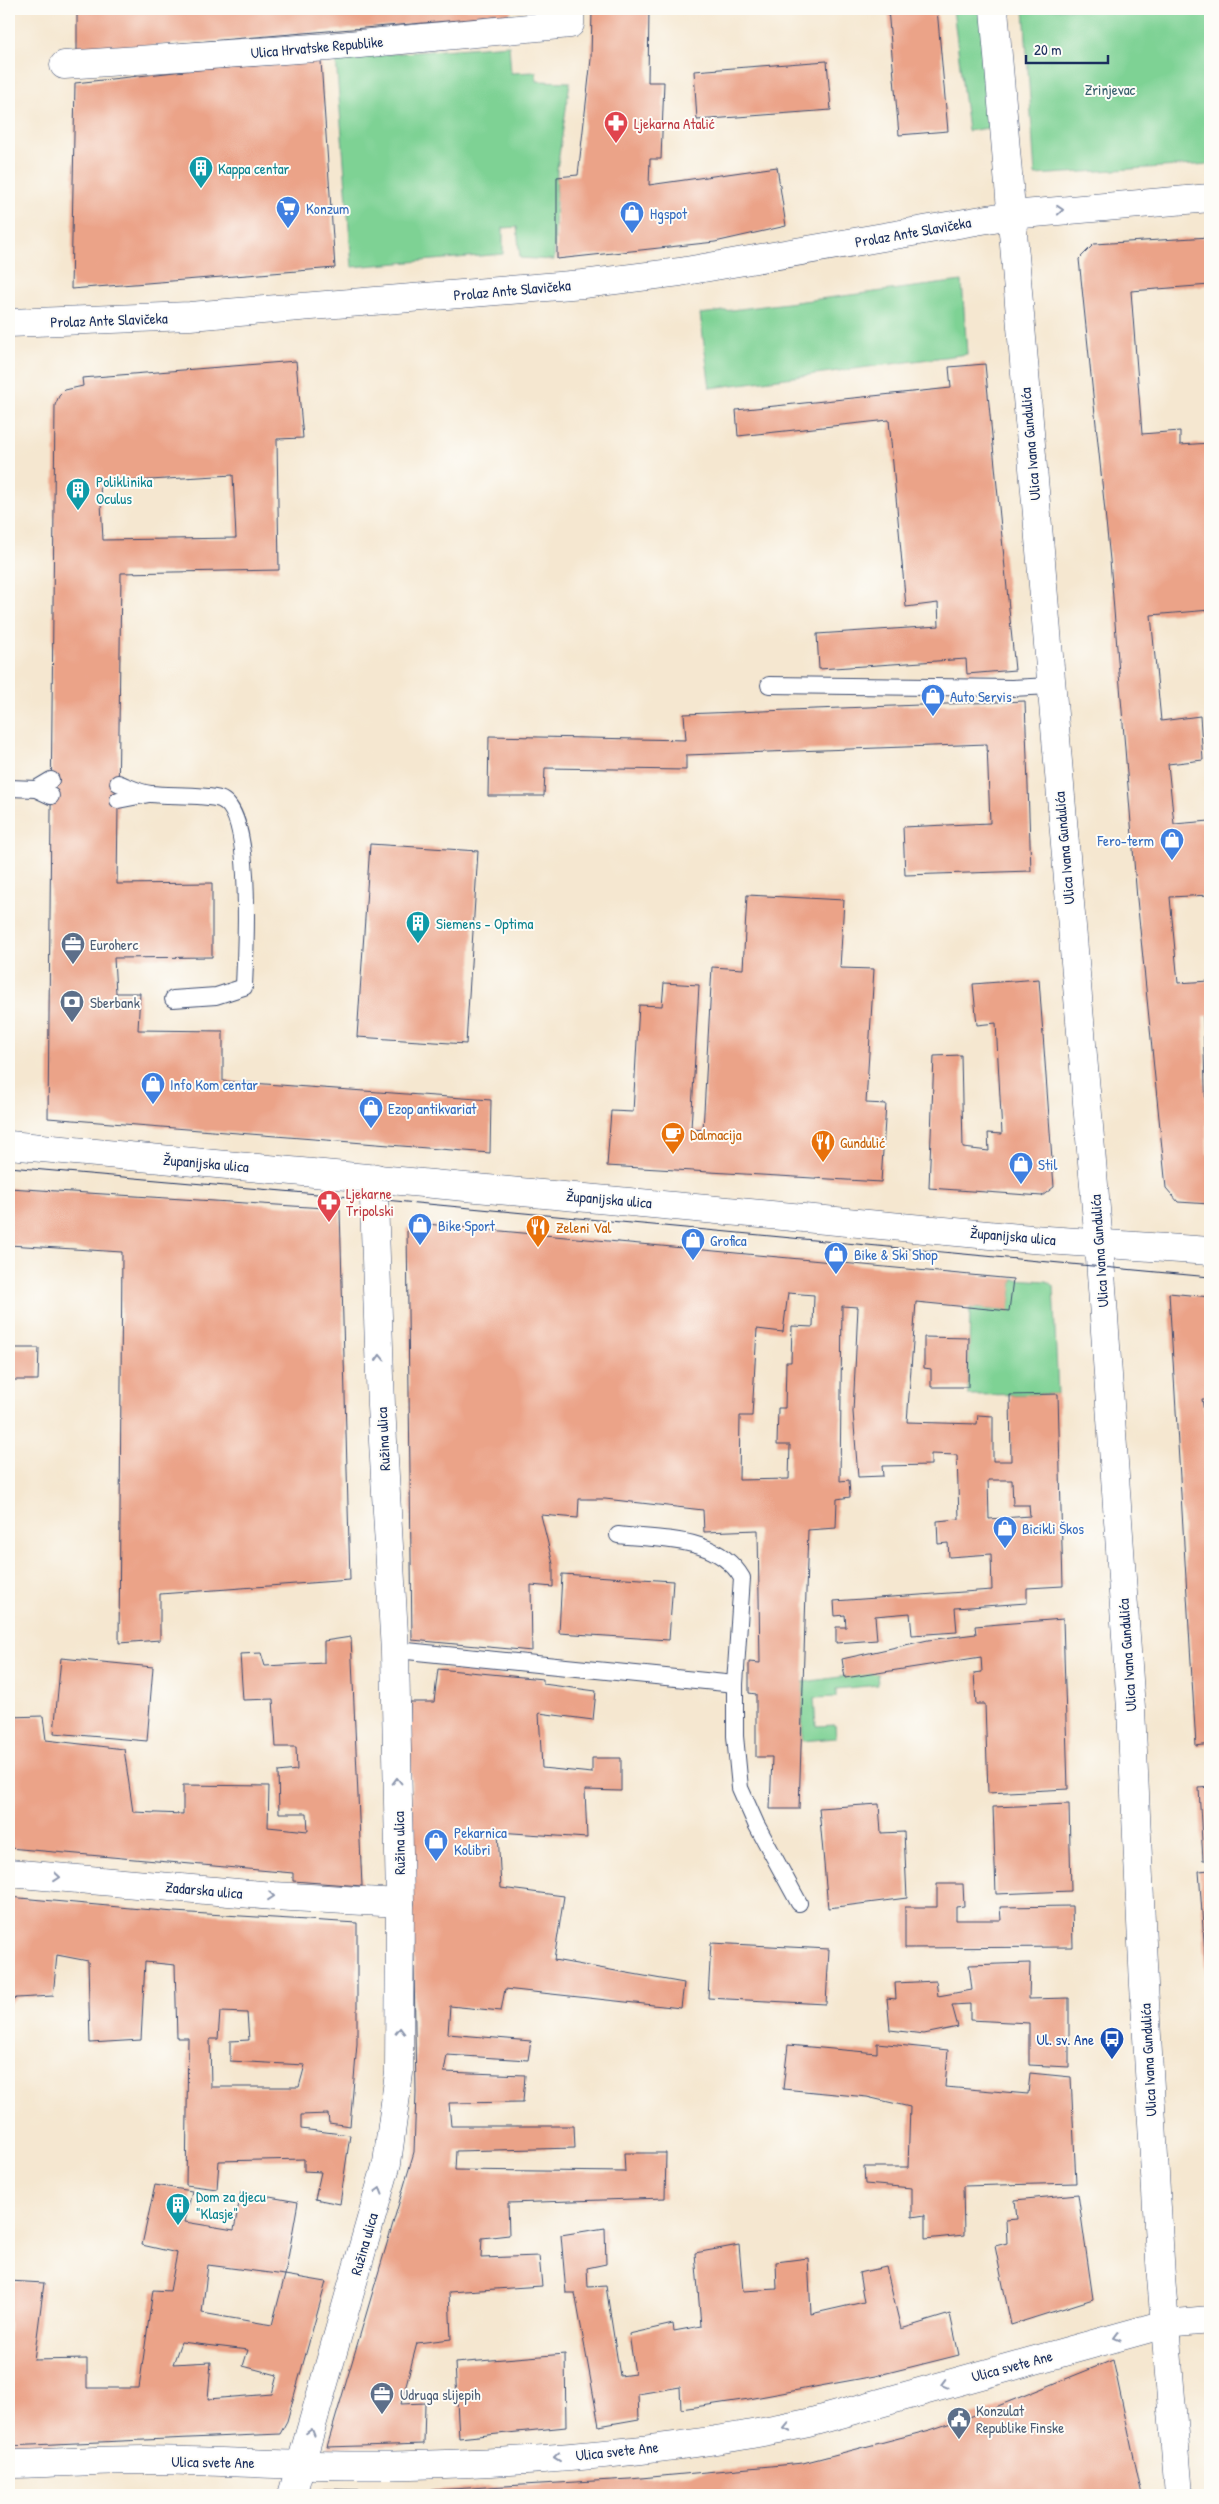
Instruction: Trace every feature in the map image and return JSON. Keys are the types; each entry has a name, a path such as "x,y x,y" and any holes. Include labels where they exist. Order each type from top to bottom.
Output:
{"street":[{"name":"Ulica Ivana Gundulića","path":"994,9 1050,686 1099,1244 1131,1709 1144,1995 1164,2324 1179,2495"},
{"name":"Ulica Hrvatske Republike","path":"64,65 328,47 570,16"},
{"path":"1011,215 1210,198"},
{"name":"Prolaz Ante Slavičeka","path":"9,323 190,316 583,284 680,272 1011,215"},
{"name":"Županijska ulica","path":"9,1145 1099,1244 1210,1251"},
{"name":"Ružina ulica","path":"292,2495 387,2163 399,2073 400,1903 394,1652 381,1397 374,1199 376,1178"},
{"name":"Zadarska ulica","path":"9,1873 338,1901 400,1903"},
{"name":"Ulica svete Ane","path":"9,2464 144,2460 412,2465 524,2460 694,2444 752,2435 808,2423 1164,2324 1210,2320"}],"lane":[{"path":"769,685 1012,688 1050,686"},
{"path":"118,783 149,794"},
{"path":"9,788 51,788"},
{"path":"118,800 149,794 220,799 232,807 240,829 245,862 244,987 216,996 173,999"},
{"path":"618,1535 701,1546 720,1553 734,1565 742,1578 735,1684 735,1736 740,1788 756,1824 799,1902"},
{"path":"394,1652 407,1651 735,1684"}],"green space":[{"path":"953,9 985,9 995,127 968,131"},
{"name":"Zrinjevac","path":"1024,9 1210,9 1210,164 1035,175"},
{"path":"509,45 511,73 536,72 536,81 570,82 557,169 554,260 520,258 517,227 503,228 503,254 352,267 336,58"},
{"path":"962,281 967,354 710,388 700,314"},
{"path":"1013,1279 1047,1281 1053,1286 1058,1394 968,1395 970,1308 1009,1311"},
{"path":"877,1672 878,1685 836,1689 836,1697 814,1698 816,1726 835,1725 836,1738 802,1741 803,1682"}],"building":[{"path":"77,9 514,9 507,16 77,52"},
{"path":"592,9 649,9 648,82 664,82 661,159 650,159 649,185 777,167 786,226 715,242 557,259 557,177 578,175 591,59"},
{"path":"888,9 937,9 948,131 899,135"},
{"name":"Kappa centar","path":"321,61 335,268 71,289 75,83 184,71"},
{"path":"827,61 831,110 697,120 694,71"},
{"path":"1210,237 1210,285 1131,291 1142,434 1180,431 1180,445 1210,443 1210,610 1151,615 1161,721 1200,716 1203,760 1168,764 1174,824 1210,821 1210,895 1170,897 1178,983 1210,981 1210,1016 1203,1016 1207,1154 1210,1153 1210,1204 1178,1202 1166,1188 1137,899 1110,560 1079,259 1094,244"},
{"path":"296,361 303,438 277,439 279,570 121,573 117,884 212,883 212,957 114,958 116,993 140,993 138,1030 223,1031 223,1081 491,1100 490,1153 48,1118 55,405 59,396 65,390 83,386 82,378","holes":["233,475 236,538 103,540 100,483"]},
{"path":"985,364 1015,670 967,674 966,659 819,669 817,634 939,626 938,603 906,607 889,420 738,436 736,410 951,388 949,367"},
{"path":"1025,701 1031,871 905,875 903,827 990,823 987,744 686,755 686,770 545,768 544,796 488,796 489,736 686,740 684,714"},
{"name":"Siemens - Optima","path":"370,844 478,851 466,1044 357,1037"},
{"path":"747,895 844,900 840,968 874,969 866,1103 886,1104 881,1182 607,1166 611,1111 633,1112 639,1005 662,1006 664,983 699,985 691,1129 703,1130 712,967 743,969"},
{"path":"1039,979 1054,1187 1042,1196 929,1188 934,1056 961,1055 963,1148 989,1151 988,1133 1002,1134 996,1023 977,1025 973,984"},
{"path":"9,1188 340,1209 350,1580 160,1594 160,1640 119,1643 122,1252 9,1245"},
{"path":"416,1223 1013,1279 1009,1311 916,1302 907,1422 977,1424 978,1415 993,1416 993,1461 1011,1461 1010,1395 1058,1394 1063,1586 1027,1588 1027,1603 955,1608 957,1632 912,1635 910,1613 875,1616 877,1640 836,1643 836,1627 846,1627 845,1615 835,1616 834,1601 992,1590 991,1554 949,1557 948,1543 938,1544 937,1521 959,1519 957,1455 931,1454 931,1465 882,1466 883,1476 858,1477 853,1412 858,1307 842,1306 840,1481 849,1480 850,1497 837,1499 836,1528 808,1530 799,1809 770,1809 772,1757 756,1757 756,1694 749,1693 749,1662 760,1663 758,1530 704,1532 703,1510 605,1499 579,1499 578,1518 541,1515 553,1564 553,1587 531,1585 532,1651 412,1640 407,1228","holes":["788,1293 814,1295 813,1327 792,1326 791,1362 786,1362 785,1408 778,1408 777,1445 790,1445 789,1479 739,1480 740,1416 752,1416 757,1329 783,1332","988,1480 1012,1480 1013,1505 1029,1505 1030,1516 989,1519"]},
{"path":"1169,1293 1210,1297 1210,1399 1202,1399 1210,1455 1210,1744 1196,1746"},
{"path":"924,1337 969,1338 968,1387 931,1387 931,1369 924,1368"},
{"path":"9,1348 39,1348 38,1380 9,1380"},
{"path":"562,1574 673,1581 669,1640 559,1633"},
{"path":"1063,1619 1068,1789 988,1793 985,1704 976,1704 974,1673 982,1672 981,1657 845,1678 842,1659 928,1640 976,1634 975,1626"},
{"path":"351,1637 362,1886 293,1881 293,1873 9,1848 9,1717 43,1716 46,1740 124,1749 133,1812 183,1814 183,1785 269,1786 268,1827 308,1831 307,1813 279,1813 278,1772 297,1770 296,1747 276,1747 273,1699 243,1700 240,1654 261,1653 265,1666 324,1663 324,1641"},
{"path":"61,1658 153,1667 147,1741 54,1733"},
{"path":"438,1669 543,1679 543,1684 596,1691 593,1720 539,1713 542,1768 592,1773 592,1758 621,1758 621,1791 585,1790 587,1838 498,1832 501,1888 564,1896 554,1960 684,1983 681,2008 505,1989 501,2011 450,2006 448,2034 531,2041 528,2060 447,2055 444,2072 525,2075 523,2102 449,2103 451,2126 574,2126 575,2148 456,2151 455,2170 625,2172 624,2153 666,2153 665,2198 508,2203 509,2235 482,2238 481,2258 539,2256 542,2286 449,2292 451,2339 417,2343 401,2404 425,2403 424,2444 327,2447 414,2152 416,2093 410,1702 434,1702"},
{"path":"1210,1787 1210,1860 1203,1860 1199,1788"},
{"path":"879,1804 881,1833 904,1832 907,1898 828,1908 819,1808"},
{"path":"1069,1804 1071,1891 996,1894 993,1807"},
{"path":"1210,1870 1210,2012 1209,2012 1199,1871"},
{"path":"937,1884 963,1884 964,1906 956,1907 956,1920 1001,1920 1000,1907 1072,1906 1073,1947 905,1948 905,1907 937,1907"},
{"path":"9,1897 174,1912 357,1923 357,2044 350,2126 329,2123 328,2114 301,2115 301,2129 350,2135 340,2204 315,2199 321,2172 304,2171 304,2159 219,2161 217,2189 186,2185 188,2038 177,2038 175,1965 145,1962 141,2040 90,2043 88,1961 57,1955 53,1996 16,1998 9,2004","holes":["220,2012 247,2013 249,2040 230,2041 230,2061 305,2065 299,2087 211,2087 210,2039 218,2039"]},
{"path":"711,1943 829,1949 826,2004 708,1998"},
{"path":"1030,1963 1029,1999 1069,1998 1069,2067 1029,2065 1029,2023 970,2020 970,2004 952,2005 958,2027 924,2034 890,2030 887,1998 896,1999 895,1983 936,1981 938,1996 972,1990 969,1965"},
{"path":"877,2043 948,2050 945,2087 1028,2094 1030,2073 1071,2077 1076,2183 963,2186 964,2235 925,2239 925,2215 912,2217 912,2188 865,2184 864,2167 908,2167 910,2107 867,2097 783,2089 788,2045 877,2053"},
{"path":"155,2185 192,2191 185,2222 234,2230 241,2192 298,2202 285,2275 326,2282 287,2421 280,2434 9,2446 9,2281 44,2283 34,2360 87,2359 87,2388 139,2388 153,2290 170,2291 177,2253 142,2245","holes":["208,2265 285,2275 272,2325 202,2313","181,2342 248,2350 243,2366 277,2375 272,2394 208,2399 211,2362 173,2364"]},
{"path":"1078,2194 1093,2299 1011,2325 995,2246 1007,2243 1006,2220 1017,2219 1015,2200"},
{"path":"605,2228 606,2264 587,2268 588,2287 606,2286 620,2376 635,2374 629,2334 673,2324 674,2331 701,2326 695,2253 739,2245 743,2291 777,2289 776,2262 808,2258 811,2314 864,2302 859,2273 886,2267 901,2329 950,2314 959,2355 875,2376 749,2399 681,2409 680,2387 638,2394 639,2419 599,2426 575,2293 566,2293 561,2235"},
{"path":"565,2354 566,2427 459,2438 455,2363"},
{"path":"1113,2360 1142,2495 319,2495 321,2489 416,2491 630,2479 803,2463 930,2430 978,2414"}],"tram line":[{"path":"9,1167 1210,1277"}],"place":[{"name":"Ljekarna Atalić","path":"616,144"},
{"name":"Kappa centar","path":"201,189"},
{"name":"Konzum","path":"288,229"},
{"name":"Hgspot","path":"632,234"},
{"name":"Poliklinika Oculus","path":"78,511"},
{"name":"Auto Servis","path":"933,717"},
{"name":"Fero-term","path":"1172,861"},
{"name":"Siemens - Optima","path":"418,944"},
{"name":"Euroherc","path":"73,965"},
{"name":"Sberbank","path":"72,1023"},
{"name":"Info Kom centar","path":"153,1105"},
{"name":"Ezop antikvariat","path":"371,1129"},
{"name":"Dalmacija","path":"673,1155"},
{"name":"Gundulić","path":"823,1163"},
{"name":"Stil","path":"1021,1185"},
{"name":"Ljekarne Tripolski","path":"329,1223"},
{"name":"Bike Sport","path":"420,1246"},
{"name":"Zeleni Val","path":"538,1248"},
{"name":"Grofica","path":"693,1261"},
{"name":"Bike & Ski Shop","path":"836,1275"},
{"name":"Bicikli Škos","path":"1005,1549"},
{"name":"Pekarnica Kolibri","path":"436,1862"},
{"name":"Ul. sv. Ane","path":"1112,2060"},
{"name":"Dom za djecu \"Klasje\"","path":"178,2226"},
{"name":"Udruga slijepih","path":"382,2415"},
{"name":"Konzulat Republike Finske","path":"959,2440"}]}
